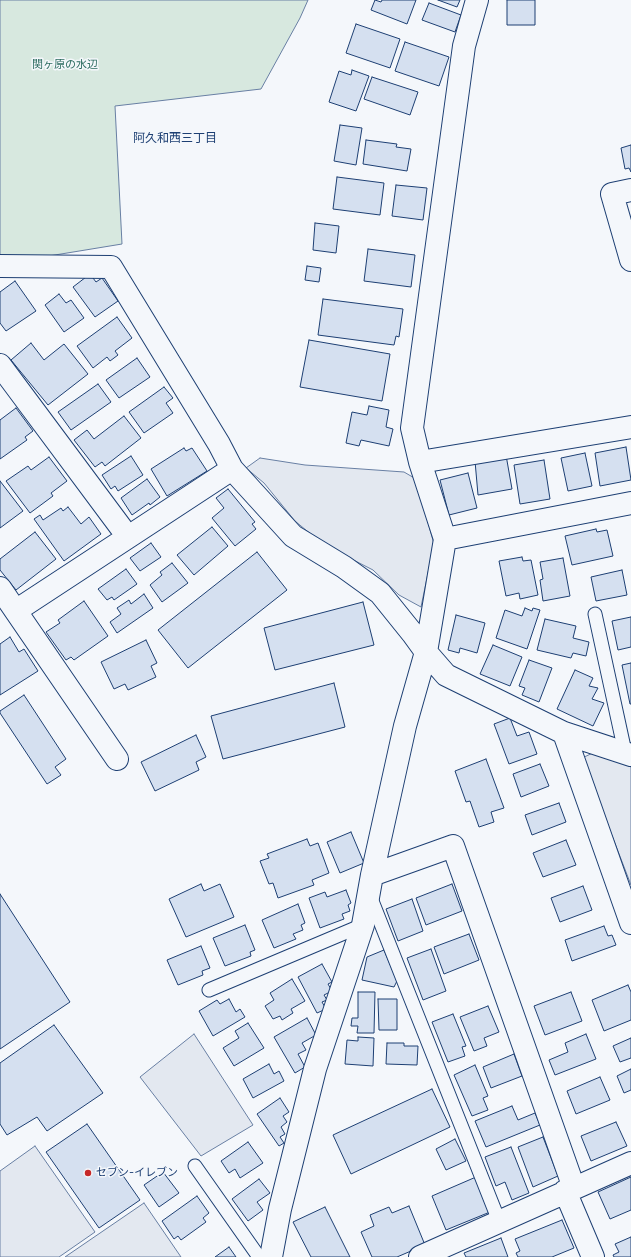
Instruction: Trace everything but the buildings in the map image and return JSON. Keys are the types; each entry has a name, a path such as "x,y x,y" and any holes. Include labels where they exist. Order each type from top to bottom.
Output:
{"street":[{"path":"271,1257 280,1209 315,1069 363,925 370,885 405,726 426,652 445,539 420,462 412,428 464,46 477,0"},
{"path":"631,190 612,194 631,260"},
{"path":"0,266 111,267 219,444 232,469 293,536 344,567 380,593 426,652 446,674 564,733 628,754"},
{"path":"0,365 128,538"},
{"path":"420,462 631,426"},
{"path":"17,610 232,469"},
{"path":"445,539 631,503"},
{"path":"0,588 17,610 116,759"},
{"path":"564,733 631,923"},
{"path":"370,885 452,846 593,1257"},
{"path":"427,1256 631,1163"}],"lane":[{"path":"595,614 628,754"},
{"path":"370,885 499,1222"},
{"path":"209,990 363,925"},
{"path":"195,1166 258,1257"}],"green space":[{"name":"関ヶ原の水辺","path":"0,0 308,0 300,18 261,89 115,106 122,244 0,264"}],"shaded area":[{"path":"260,458 305,465 404,472 416,479 434,544 421,607 399,595 373,570 324,545 295,521 264,483 246,468"},
{"path":"595,752 631,767 631,885 582,758"},
{"path":"194,1034 253,1125 201,1156 140,1077"},
{"path":"35,1146 95,1232 59,1257 0,1257 0,1171"},
{"path":"144,1203 181,1257 65,1257"}],"place":[{"name":"セブン-イレブン","path":"88,1173"}],"district":[{"name":"阿久和西三丁目","path":"175,138"}]}
